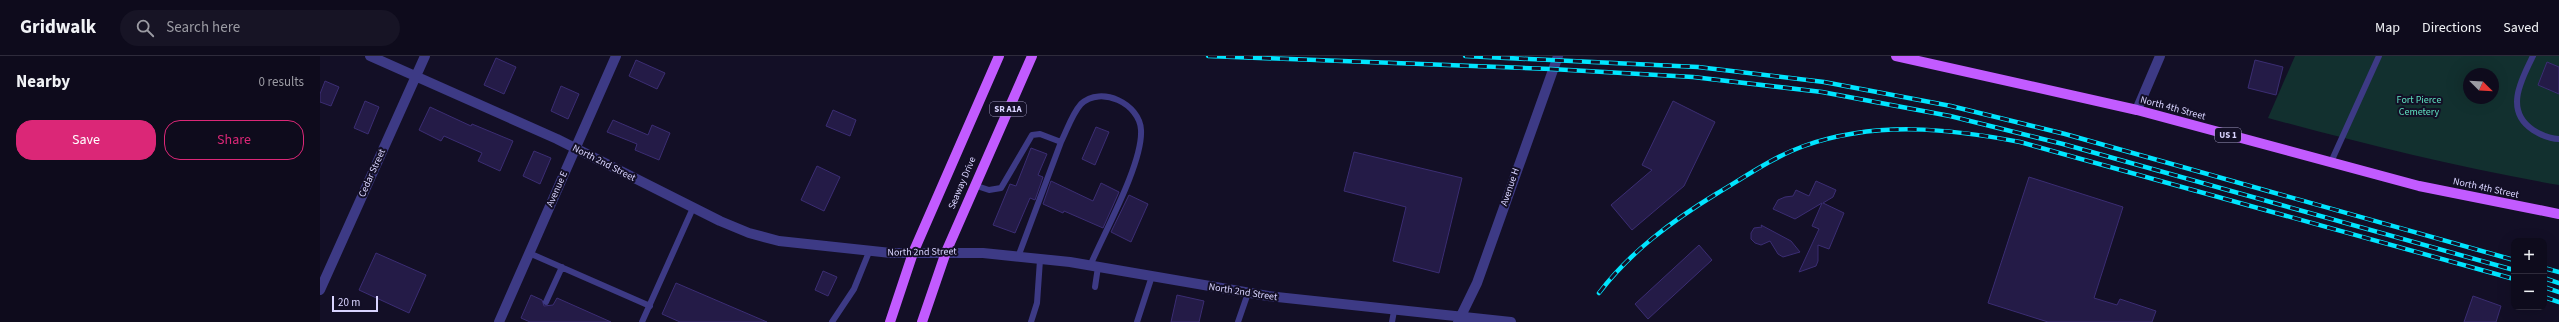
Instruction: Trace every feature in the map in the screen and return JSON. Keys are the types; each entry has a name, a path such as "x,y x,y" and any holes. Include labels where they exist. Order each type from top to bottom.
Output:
{"main road":[{"name":"Seaway Drive","path":"890,322 912,253 999,56"},
{"name":"Seaway Drive","path":"922,322 946,252 974,185 1032,56"},
{"name":"North 4th Street","path":"1896,56 1907,57 2137,110 2419,186 2559,214"}],"street":[{"name":"North 2nd Street","path":"370,56 575,148 693,208 749,233 779,241 869,252 912,253 968,251 1094,266 1248,293 1459,319 1511,322"},
{"name":"Cedar Street","path":"320,290 425,56"},
{"name":"Avenue E","path":"499,322 616,56"},
{"name":"Avenue H","path":"1459,319 1477,283 1558,56"},
{"path":"2137,110 2160,56"}],"lane":[{"path":"2331,162 2379,56"},
{"path":"2533,56 2518,89 2517,109 2527,126 2540,135 2559,139"},
{"path":"1018,257 1061,142 1081,104 1093,97 1102,95 1116,99 1133,110 1142,128 1140,152 1094,266 1095,287"},
{"path":"974,185 989,190 1001,188 1032,135 1040,134 1061,142"},
{"path":"642,322 693,208"},
{"path":"832,322 854,289 869,252"},
{"path":"529,253 650,306"},
{"path":"1031,322 1037,303 1040,260"},
{"path":"546,302 562,267"},
{"path":"1137,322 1152,276"},
{"path":"1238,322 1248,293"},
{"path":"1392,322 1394,310"}],"green space":[{"name":"Fort Pierce Cemetery","path":"2295,56 2559,56 2559,185 2412,155 2268,118"}],"building":[{"path":"496,58 516,67 504,94 484,85"},
{"path":"636,60 665,73 657,89 629,76"},
{"path":"2255,60 2283,67 2276,95 2248,88"},
{"path":"2547,62 2559,67 2559,94 2538,85"},
{"path":"325,81 339,87 331,106 320,102 320,94"},
{"path":"561,86 579,94 568,119 551,111"},
{"path":"365,101 379,107 368,134 354,128"},
{"path":"1673,101 1715,122 1684,186 1632,230 1611,205 1652,170 1642,165"},
{"path":"430,107 471,126 472,124 513,141 500,171 478,161 482,153 444,136 441,141 419,130"},
{"path":"833,110 856,120 850,136 826,126"},
{"path":"613,120 648,135 652,125 670,133 659,160 635,150 637,144 607,132"},
{"path":"1096,127 1109,132 1095,165 1082,159"},
{"path":"1031,148 1047,154 1038,175 1043,177 1035,200 1030,198 1015,233 993,225 1010,184 1016,186"},
{"path":"534,151 551,158 540,184 523,176"},
{"path":"1354,152 1462,178 1439,273 1393,261 1406,207 1344,191"},
{"path":"817,166 840,177 824,211 801,200"},
{"path":"2029,177 2123,207 2094,298 2117,305 2120,299 2156,311 2152,322 2048,322 1988,303"},
{"path":"1051,181 1093,201 1101,183 1119,192 1103,228 1064,211 1063,213 1043,204"},
{"path":"1816,181 1836,190 1833,197 1823,203 1844,213 1829,249 1818,245 1818,261 1816,266 1799,272 1819,229 1812,226 1822,203 1795,219 1773,209 1778,200 1793,196 1796,190 1809,196"},
{"path":"1129,195 1148,204 1131,242 1111,232"},
{"path":"1761,225 1791,241 1800,252 1783,257 1778,254 1770,241 1761,245 1755,243 1751,239 1751,233 1754,228 1762,227"},
{"path":"1699,245 1712,260 1648,319 1635,304"},
{"path":"376,253 426,275 409,313 359,290"},
{"path":"823,271 837,277 828,296 815,290"},
{"path":"676,283 767,322 680,322 662,314"},
{"path":"531,295 542,300 544,306 553,305 557,298 611,322 530,322 521,318"},
{"path":"1177,295 1204,301 1199,322 1171,322"},
{"path":"2473,296 2501,306 2496,322 2464,322"}],"railway":[{"path":"1208,56 1551,69 1693,77 1822,92 1950,116 2063,144 2511,269"},
{"path":"1465,56 1698,67 1824,82 1951,106 2065,134 2511,259"},
{"path":"1599,293 1638,250 1668,226 1700,204 1770,162 1804,146 1831,138 1857,133 1911,129 1965,133 2020,142 2511,278"},
{"path":"2547,269 2559,272"},
{"path":"2547,279 2559,283"},
{"path":"2547,288 2559,292"},
{"path":"2547,298 2559,302"}]}
